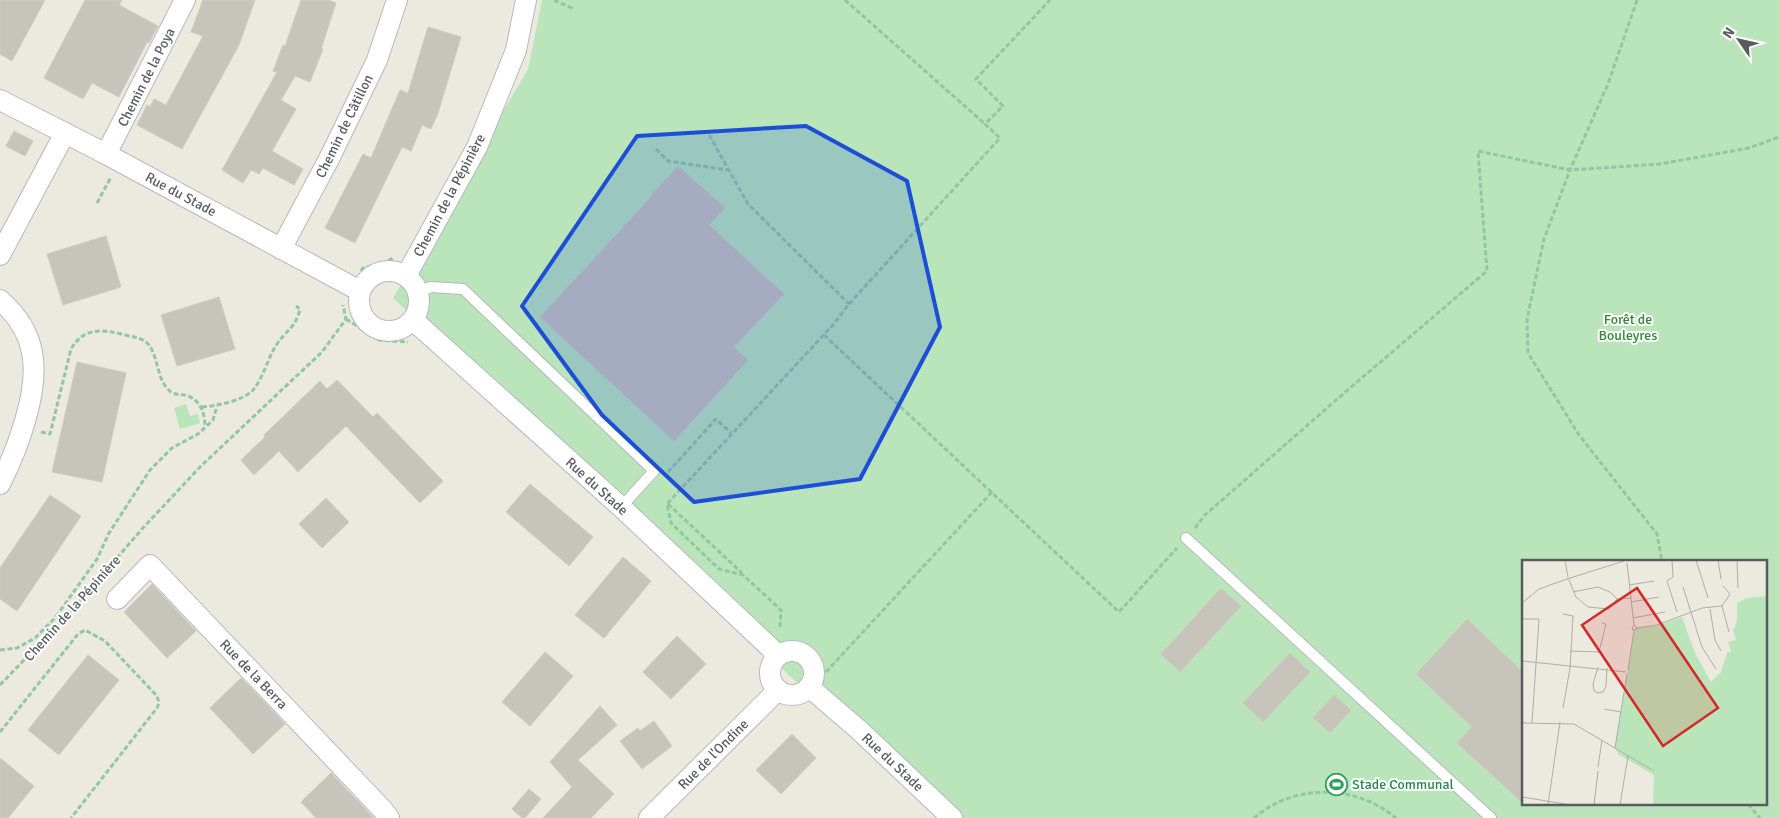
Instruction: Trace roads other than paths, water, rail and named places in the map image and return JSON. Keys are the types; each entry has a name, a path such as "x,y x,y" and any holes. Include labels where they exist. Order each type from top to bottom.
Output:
{"street":[{"name":"Chemin de la Poya","path":"106,154 185,0"},
{"name":"Chemin de Câtillon","path":"281,249 330,157 376,60 397,0"},
{"name":"Chemin de la Pépinière","path":"406,276 477,147 516,50 526,0"},
{"name":"Rue du Stade","path":"0,100 65,132 360,291"},
{"path":"0,255 65,132"},
{"path":"396,271 406,276 419,293 419,306 413,320 404,328 394,332 384,332 371,326 360,312 358,302 363,285 372,276 380,272 396,271"},
{"path":"0,300 22,325 32,352 33,382 25,423 0,484"},
{"name":"Rue du Stade","path":"413,320 621,508 778,655"},
{"name":"Rue de la Berra","path":"117,599 150,565 389,818"},
{"path":"789,650 795,650 810,659 813,664 814,676 809,687 804,692 790,695 778,690 772,684 770,668 778,655 789,650"},
{"name":"Rue du Stade","path":"809,687 859,730 952,818"},
{"name":"Rue de l'Ondine","path":"649,818 778,690"}],"lane":[{"path":"419,293 430,287 462,289 654,471 621,508"},
{"path":"1186,538 1491,818"}],"place":[{"name":"Stade Communal","path":"1336,784"}],"park label":[{"name":"Forêt de Bouleyres","path":"1628,328"}]}
